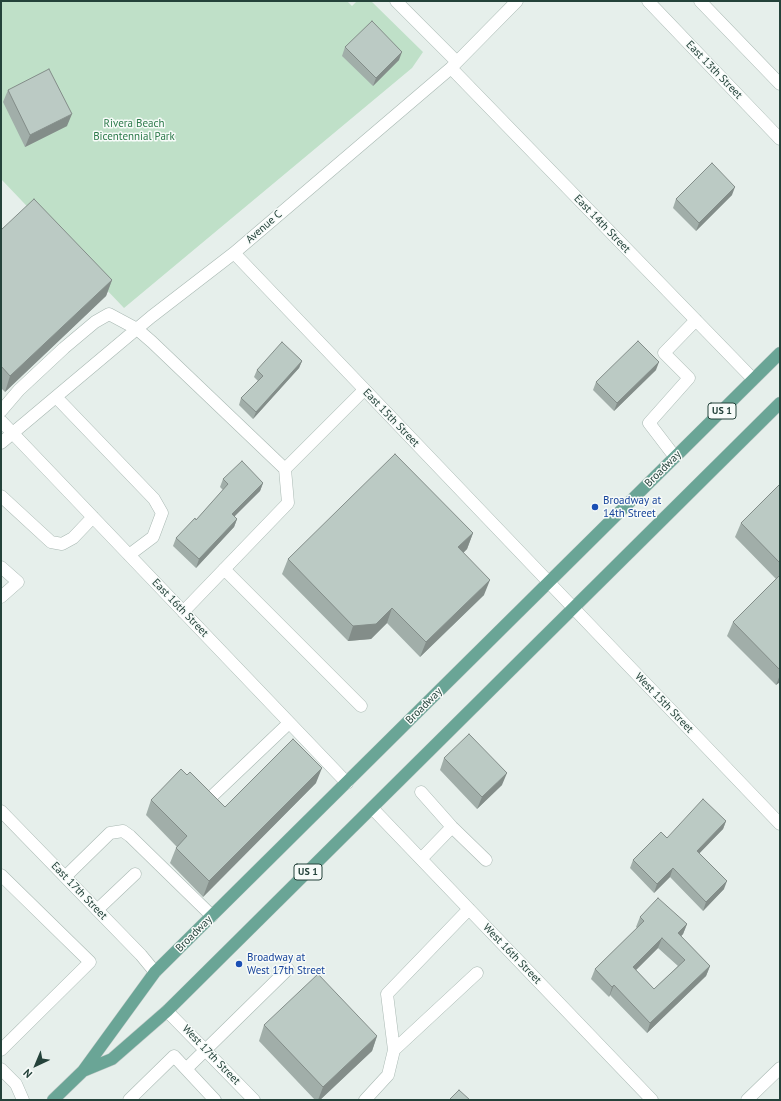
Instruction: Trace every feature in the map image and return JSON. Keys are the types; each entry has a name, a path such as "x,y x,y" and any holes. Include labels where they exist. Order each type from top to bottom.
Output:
{"main road":[{"name":"Broadway","path":"53,1100 83,1071 155,972 780,353"},
{"name":"Broadway","path":"83,1071 112,1059 167,1011 779,406"}],"street":[{"name":"East 14th Street","path":"396,1 454,65 753,380"},
{"name":"Avenue C","path":"1,443 137,329 234,254 454,65 518,1"},
{"name":"East 13th Street","path":"648,1 780,139"},
{"path":"700,1 780,84"},
{"name":"East 15th Street","path":"234,254 549,582"},
{"path":"1,411 19,390 95,322 109,314 137,329 285,469 288,503 183,612"},
{"path":"675,457 649,423 689,378 664,353 696,320"},
{"path":"285,469 364,390"},
{"path":"56,397 154,499 162,513 153,536 129,554"},
{"name":"East 16th Street","path":"1,422 347,783"},
{"path":"1,496 52,542 62,544 73,538 93,517"},
{"path":"1,567 18,582 1,597"},
{"path":"224,569 361,706"},
{"name":"West 15th Street","path":"549,582 780,824"},
{"path":"208,800 289,722"},
{"path":"421,792 452,828 486,860"},
{"name":"West 16th Street","path":"372,808 652,1100"},
{"name":"East 17th Street","path":"1,811 98,910 155,972"},
{"path":"421,859 452,828"},
{"path":"65,877 110,833 123,830 212,916"},
{"path":"98,910 135,874"},
{"path":"1,875 90,962 1,1050"},
{"path":"365,1100 388,1075 394,1050 387,994 469,909"},
{"path":"186,1069 288,969"},
{"path":"394,1050 477,973"},
{"name":"West 17th Street","path":"167,1011 254,1100"},
{"path":"129,1100 174,1056 215,1100"},
{"path":"747,1100 780,1068"},
{"path":"1,1069 16,1084 23,1100"}],"green space":[{"name":"Rivera Beach Bicentennial Park","path":"1,1 347,1 352,6 357,1 371,1 423,52 412,68 124,308 1,179"}],"building":[{"path":"372,21 402,52 376,78 345,47"},
{"path":"49,69 72,114 30,135 8,90"},
{"path":"712,163 735,187 699,223 676,199"},
{"path":"34,199 112,280 10,376 1,366 1,230"},
{"path":"638,341 659,362 617,403 596,382"},
{"path":"282,342 302,361 256,412 241,398 263,376 257,370"},
{"path":"395,454 473,533 458,547 490,580 426,642 392,608 376,624 353,626 288,559"},
{"path":"242,461 263,483 232,514 237,519 199,559 176,538 195,518 196,520 228,484 223,479"},
{"path":"780,484 780,563 741,523"},
{"path":"780,575 780,670 733,622"},
{"path":"469,734 507,773 482,797 444,758"},
{"path":"293,739 322,768 209,881 176,848 187,836 151,800 181,769 187,775 190,772 225,807"},
{"path":"703,799 726,821 697,851 727,881 706,902 673,868 657,884 633,860 661,832 667,838"},
{"path":"658,898 687,924 678,933 710,966 650,1023 614,985 612,987 595,969 644,921 640,917","holes":["662,938 685,960 654,989 633,967"]},
{"path":"318,974 377,1036 323,1087 264,1025"},
{"path":"459,1090 470,1100 449,1100"}],"place":[{"name":"Broadway at 14th Street","path":"595,507"},
{"name":"Broadway at West 17th Street","path":"239,964"}]}
